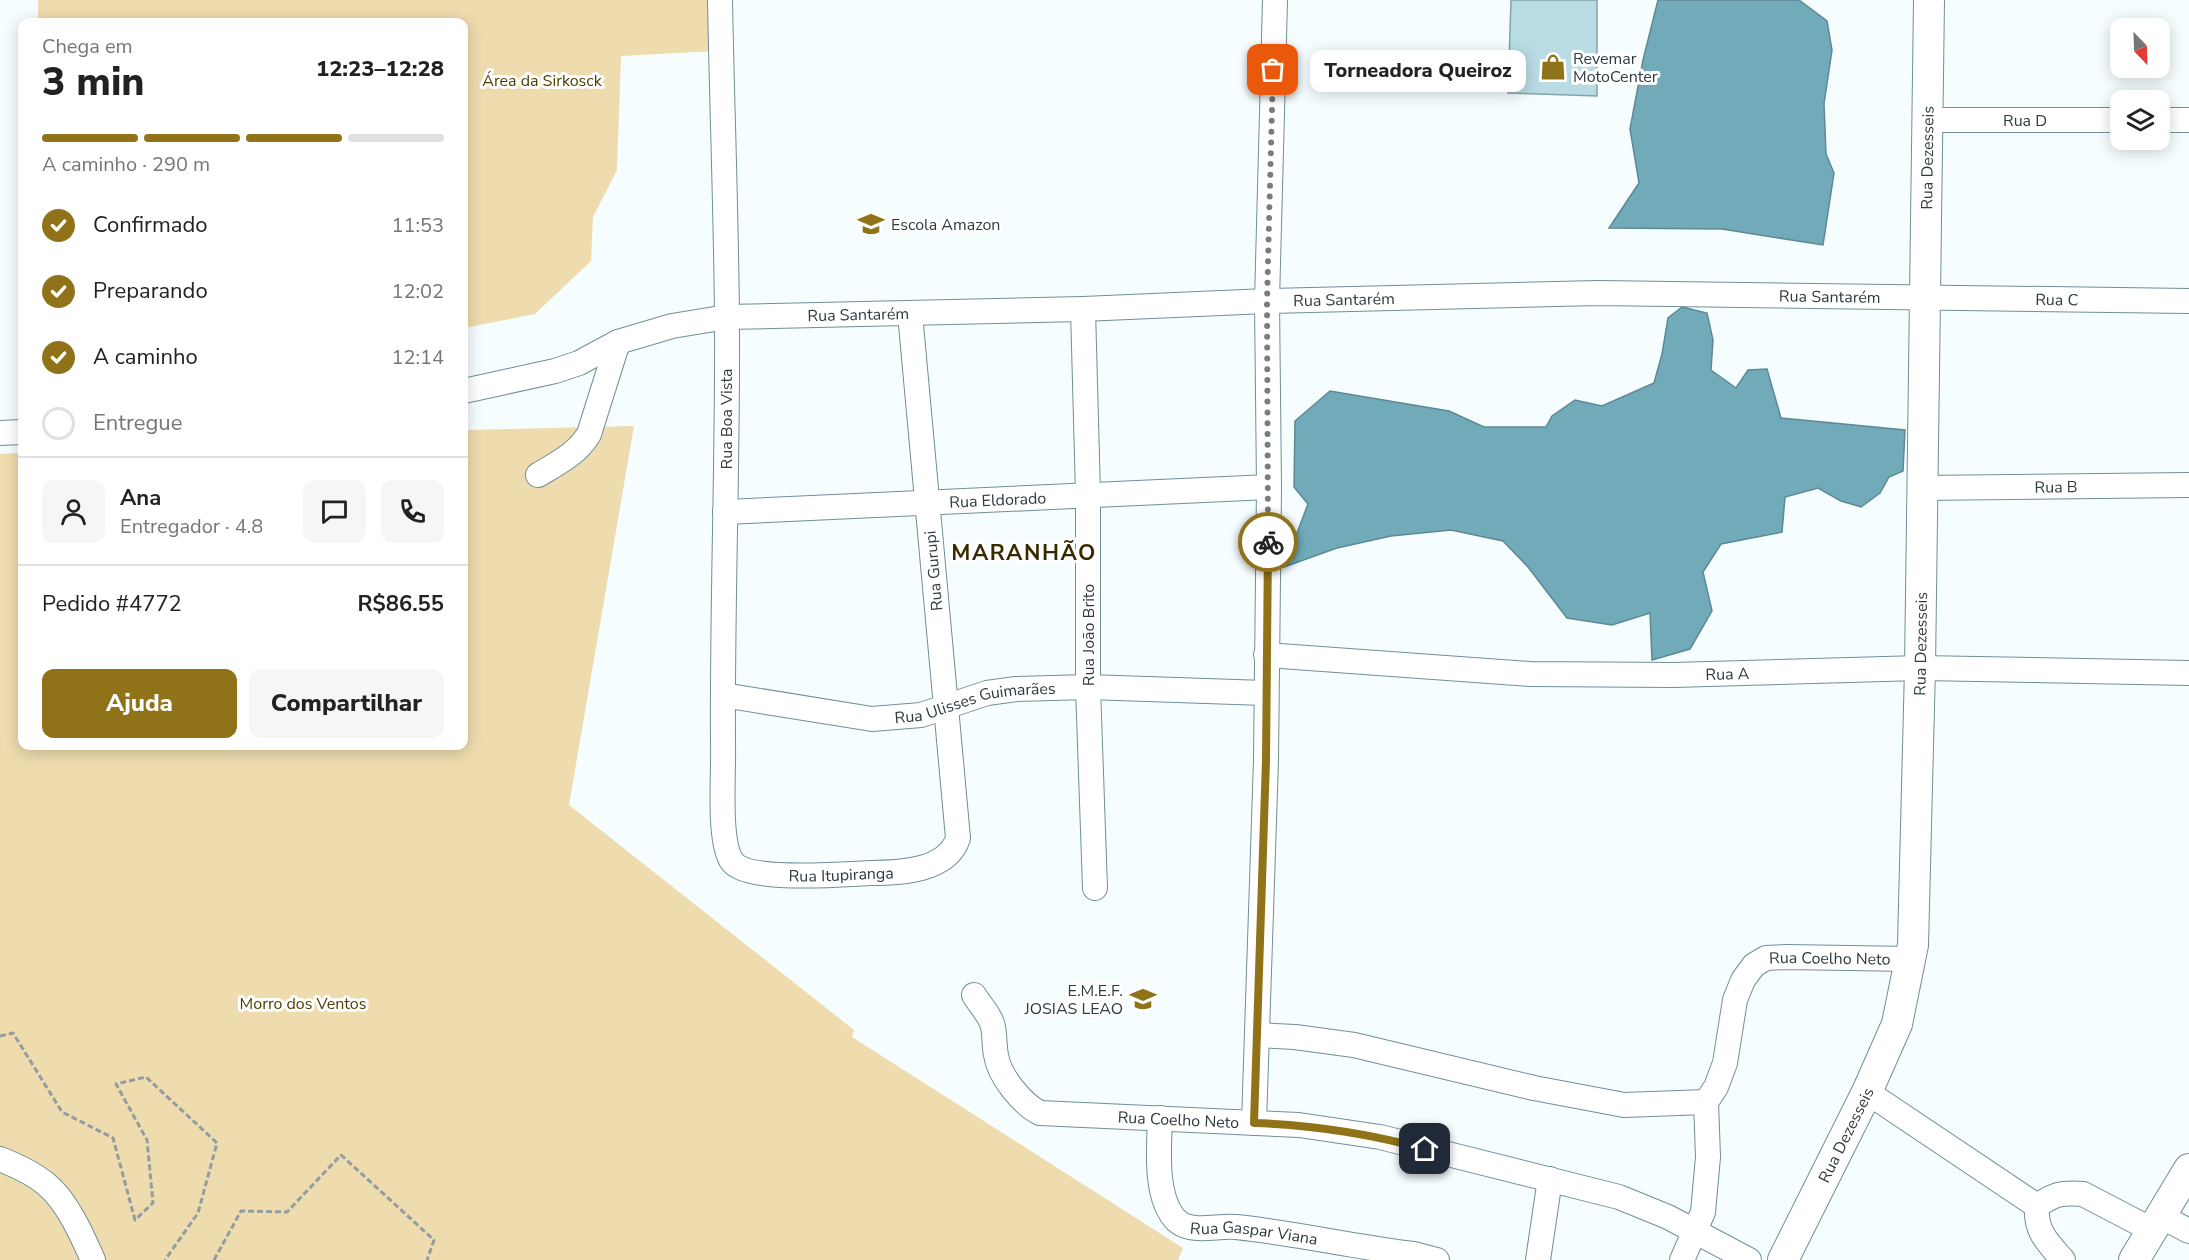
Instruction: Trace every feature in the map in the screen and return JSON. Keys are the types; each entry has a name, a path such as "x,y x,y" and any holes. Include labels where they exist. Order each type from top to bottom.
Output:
{"main road":[{"name":"Rua Dezesseis","path":"1782,1260 1868,1092 1897,1024 1913,945 1920,668 1929,0"},
{"path":"2147,1244 2189,1169"}],"street":[{"name":"Rua Boa Vista","path":"720,0 726,317 724,838"},
{"path":"1254,1123 1266,760 1269,487 1267,301 1275,0"},
{"name":"Rua D","path":"1929,120 2110,120"},
{"path":"2170,120 2189,120"},
{"name":"Rua Santarém","path":"468,390 555,371 579,363 618,342 672,326 726,317 910,314 1267,301 1598,294 1925,299"},
{"name":"Rua C","path":"1925,299 2189,301"},
{"name":"Rua João Brito","path":"1083,309 1089,494 1088,687 1095,888"},
{"name":"Rua Gurupi","path":"910,314 958,829"},
{"path":"538,475 581,446 589,434 618,342"},
{"path":"0,433 18,432"},
{"name":"Rua B","path":"1922,488 2189,485"},
{"name":"Rua Eldorado","path":"725,512 1269,487"},
{"name":"Rua A","path":"1266,655 1530,674 1673,675 1920,668 2189,673"},
{"name":"Rua Ulisses Guimarães","path":"723,695 872,719 921,715 987,693 1016,689 1088,687 1265,693"},
{"name":"Rua Itupiranga","path":"724,838 732,861 745,871 772,875 894,873 937,862 949,854 956,844 958,829"},
{"name":"Rua Coelho Neto","path":"1706,1102 1716,1087 1725,1063 1735,1000 1743,980 1754,965 1766,958 1786,957 1911,959"},
{"name":"Rua Coelho Neto","path":"974,995 993,1026 996,1058 1019,1097 1029,1108 1040,1113 1299,1125 1380,1137 1619,1197 1668,1217 1749,1260"},
{"path":"1257,1035 1295,1037 1354,1045 1534,1088 1624,1105 1706,1102 1708,1157 1703,1212 1682,1260"},
{"path":"1868,1092 2037,1206"},
{"name":"Rua Gaspar Viana","path":"1160,1118 1159,1166 1164,1195 1172,1214 1184,1225 1234,1226 1413,1254 1437,1260"},
{"path":"0,1159 12,1163 46,1184 70,1214 93,1260"},
{"path":"1538,1260 1550,1179"},
{"path":"2063,1260 2046,1240 2036,1221 2037,1206 2052,1195 2083,1194 2147,1244 2189,1231"}],"path":[{"path":"0,1036 13,1033 62,1113 113,1138 135,1220 153,1203 147,1140 116,1084 146,1077 217,1143 198,1213 165,1260"},
{"path":"214,1260 241,1211 287,1212 341,1155 434,1240 427,1260"}],"green space":[{"name":"Área da Sirkosck","path":"38,0 714,0 715,51 621,56 617,170 593,217 591,261 535,314 468,327 468,18 38,18"},
{"name":"Morro dos Ventos","path":"634,426 569,805 854,1030 852,1037 1183,1248 1178,1260 0,1260 0,454 18,453 18,750 468,750 468,430"}],"water":[{"path":"1658,0 1799,0 1827,21 1832,50 1824,104 1826,154 1834,173 1823,245 1722,229 1609,228 1639,183 1630,129 1643,60"},
{"path":"1682,307 1707,313 1713,340 1711,370 1736,388 1748,370 1767,369 1781,418 1905,430 1903,471 1889,477 1880,493 1861,507 1841,501 1818,488 1785,497 1782,532 1721,544 1703,572 1712,611 1690,649 1652,660 1650,613 1612,625 1567,618 1528,567 1503,541 1451,530 1391,536 1337,548 1284,567 1308,504 1294,487 1295,421 1330,391 1449,411 1484,427 1546,427 1552,416 1575,400 1602,406 1654,383 1668,318"}],"building":[{"name":"Revemar MotoCenter","path":"1511,0 1597,0 1597,96 1508,93"}],"way so far":[{"path":"1268,542 1267,301 1273,70"}],"place":[{"name":"Revemar MotoCenter","path":"1553,67"},
{"name":"Torneadora Queiroz","path":"1273,70"},
{"name":"Escola Amazon","path":"871,224"},
{"name":"E.M.E.F. JOSIAS LEAO","path":"1143,999"}],"district":[{"name":"MARANHÃO","path":"1024,552"}],"route":[{"path":"1268,542 1266,760 1254,1123 1299,1125 1380,1137 1425,1149"}]}
